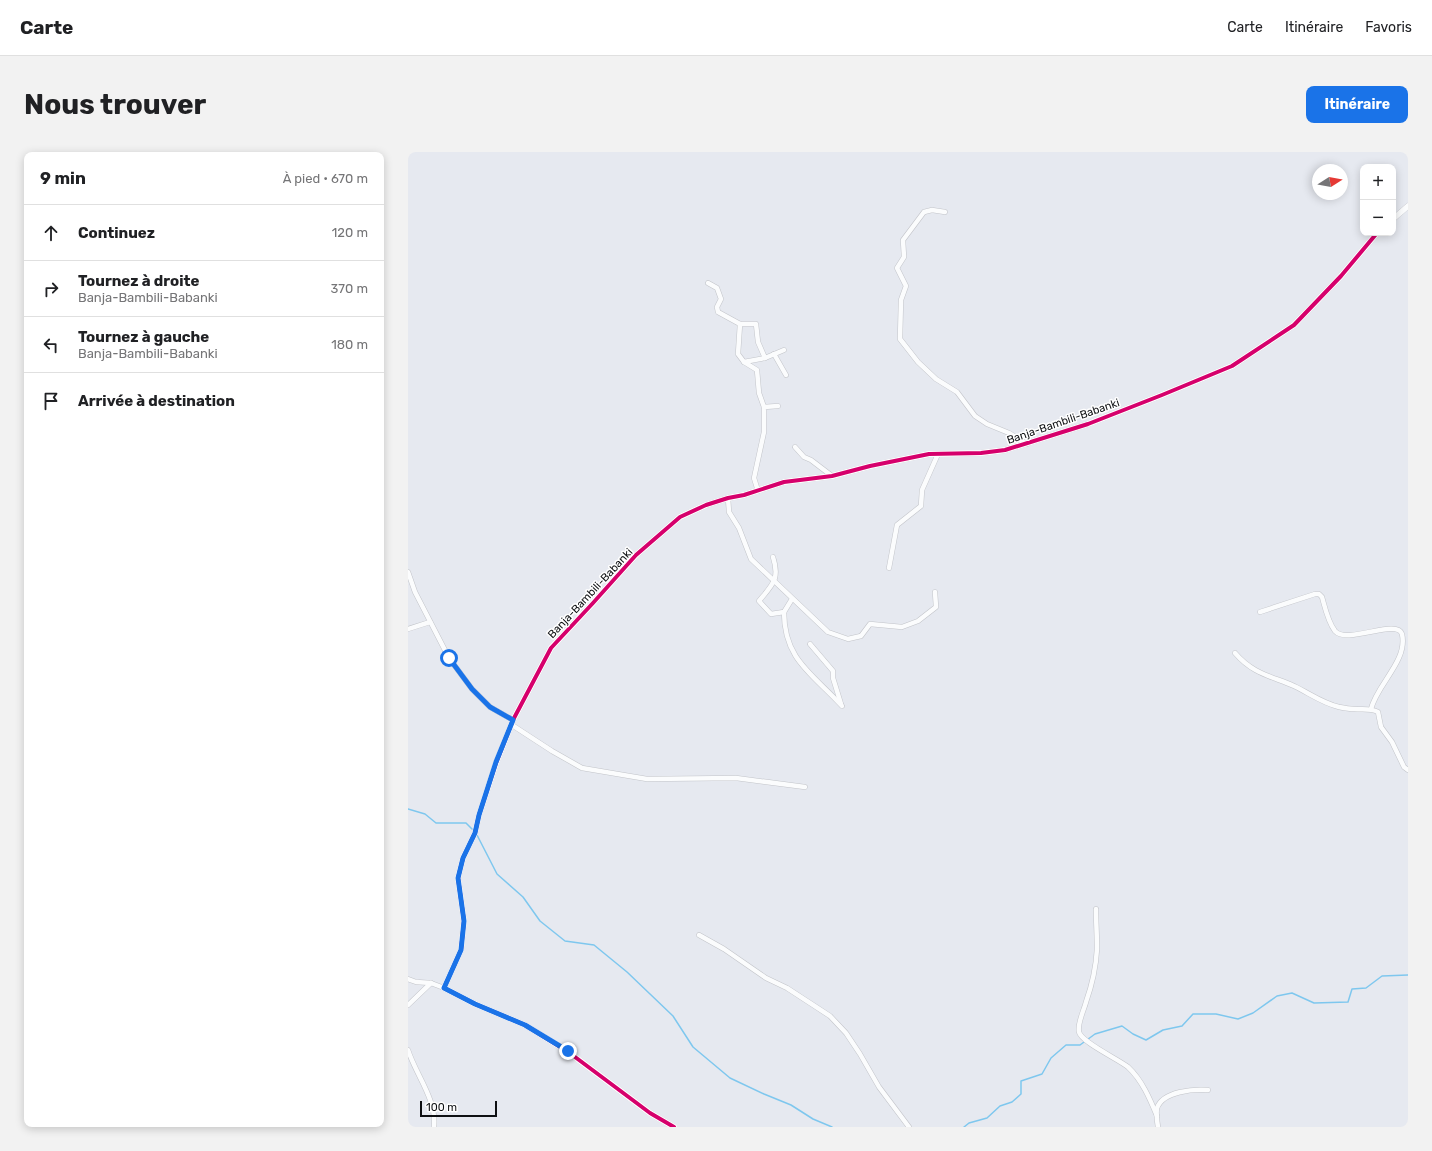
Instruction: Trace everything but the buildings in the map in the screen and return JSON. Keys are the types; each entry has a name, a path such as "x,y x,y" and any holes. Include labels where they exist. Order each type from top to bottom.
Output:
{"street":[{"path":"1396,216 1408,206"},
{"path":"945,212 932,210 924,212 903,240 904,257 898,268 906,286 901,300 900,339 918,362 936,379 956,392 975,416 987,424 1009,433 1027,444"},
{"name":"Banja-Bambili-Babanki","path":"444,988 461,950 464,921 458,878 463,858 475,833 479,815 496,762 512,722 551,648 636,555 680,517 706,505 758,491 784,482 832,476 929,454 981,454 1005,450 1088,424 1162,395 1232,366 1294,325 1341,276 1374,236"},
{"path":"708,283 717,288 721,299 717,306 718,312 740,324 756,324 758,342 765,358"},
{"path":"740,324 738,354 744,362 757,370 759,393 764,408 764,432 754,478 758,491"},
{"path":"744,362 765,358 784,350"},
{"path":"774,354 786,374"},
{"path":"764,408 778,406"},
{"path":"795,447 804,457 811,460 832,476"},
{"path":"889,568 897,525 921,506 922,490 938,454"},
{"path":"728,498 729,512 739,528 751,559 774,583 828,632 848,639 861,636 870,624 902,627 918,621 936,607 935,592"},
{"path":"773,557 777,568 774,583 759,601 771,614 784,612"},
{"path":"408,572 415,592 449,658 472,689 490,707 582,768 647,779 736,778 805,787"},
{"path":"1260,612 1319,594 1322,597 1328,618 1336,632 1344,636 1363,634 1382,629 1400,631 1402,634 1403,651 1388,678 1375,696 1371,709"},
{"path":"792,599 784,612 784,625 788,642 798,661 842,706 833,678 833,670 810,644"},
{"path":"408,630 430,622"},
{"path":"1235,653 1244,663 1259,672 1295,686 1313,697 1337,706 1354,709 1371,709 1378,712 1381,727 1392,742 1404,767 1408,770"},
{"path":"1096,909 1097,948 1095,966 1090,990 1080,1020 1079,1032 1083,1038 1091,1044 1128,1067 1151,1100 1157,1116"},
{"path":"699,935 724,949 766,978 787,988 830,1016 846,1033 879,1087 909,1127"},
{"path":"408,979 416,982 432,983 475,1004 525,1025 568,1051 650,1112 674,1127"},
{"path":"408,1005 432,983"},
{"path":"408,1050 411,1061 432,1104 435,1117 434,1127"},
{"path":"1158,1127 1157,1109 1161,1101 1169,1096 1184,1092 1200,1089 1208,1090"}],"waterway":[{"path":"408,809 425,814 436,823 466,823 473,830"},
{"path":"477,835 497,874 523,897 540,921 565,941 594,945 627,972 673,1016 693,1047 730,1078 791,1105 813,1119 832,1127"},
{"path":"964,1127 969,1123 987,1118 1000,1106 1012,1102 1021,1094 1021,1081 1042,1074 1051,1058 1066,1045 1080,1045 1095,1034 1122,1026 1133,1034 1146,1040 1163,1030 1182,1026 1193,1014 1216,1014 1238,1019 1253,1013 1277,996 1292,993 1314,1003 1348,1002 1352,989 1366,988 1382,976 1408,975"}],"cycle path":[{"path":"674,1127 650,1113 567,1051 525,1025 475,1004 444,988 461,950 464,921 458,878 463,858 475,833 479,815 496,763 513,720 551,648 636,555 680,517 706,505 784,482 832,476 870,466 929,454 981,453 1005,450 1088,424 1162,395 1232,366 1294,325 1341,276 1374,236"}],"route":[{"path":"449,658 472,689 490,707 513,720 496,762 479,815 475,833 463,858 458,878 464,921 461,950 444,988 475,1004 525,1025 568,1051"}]}
